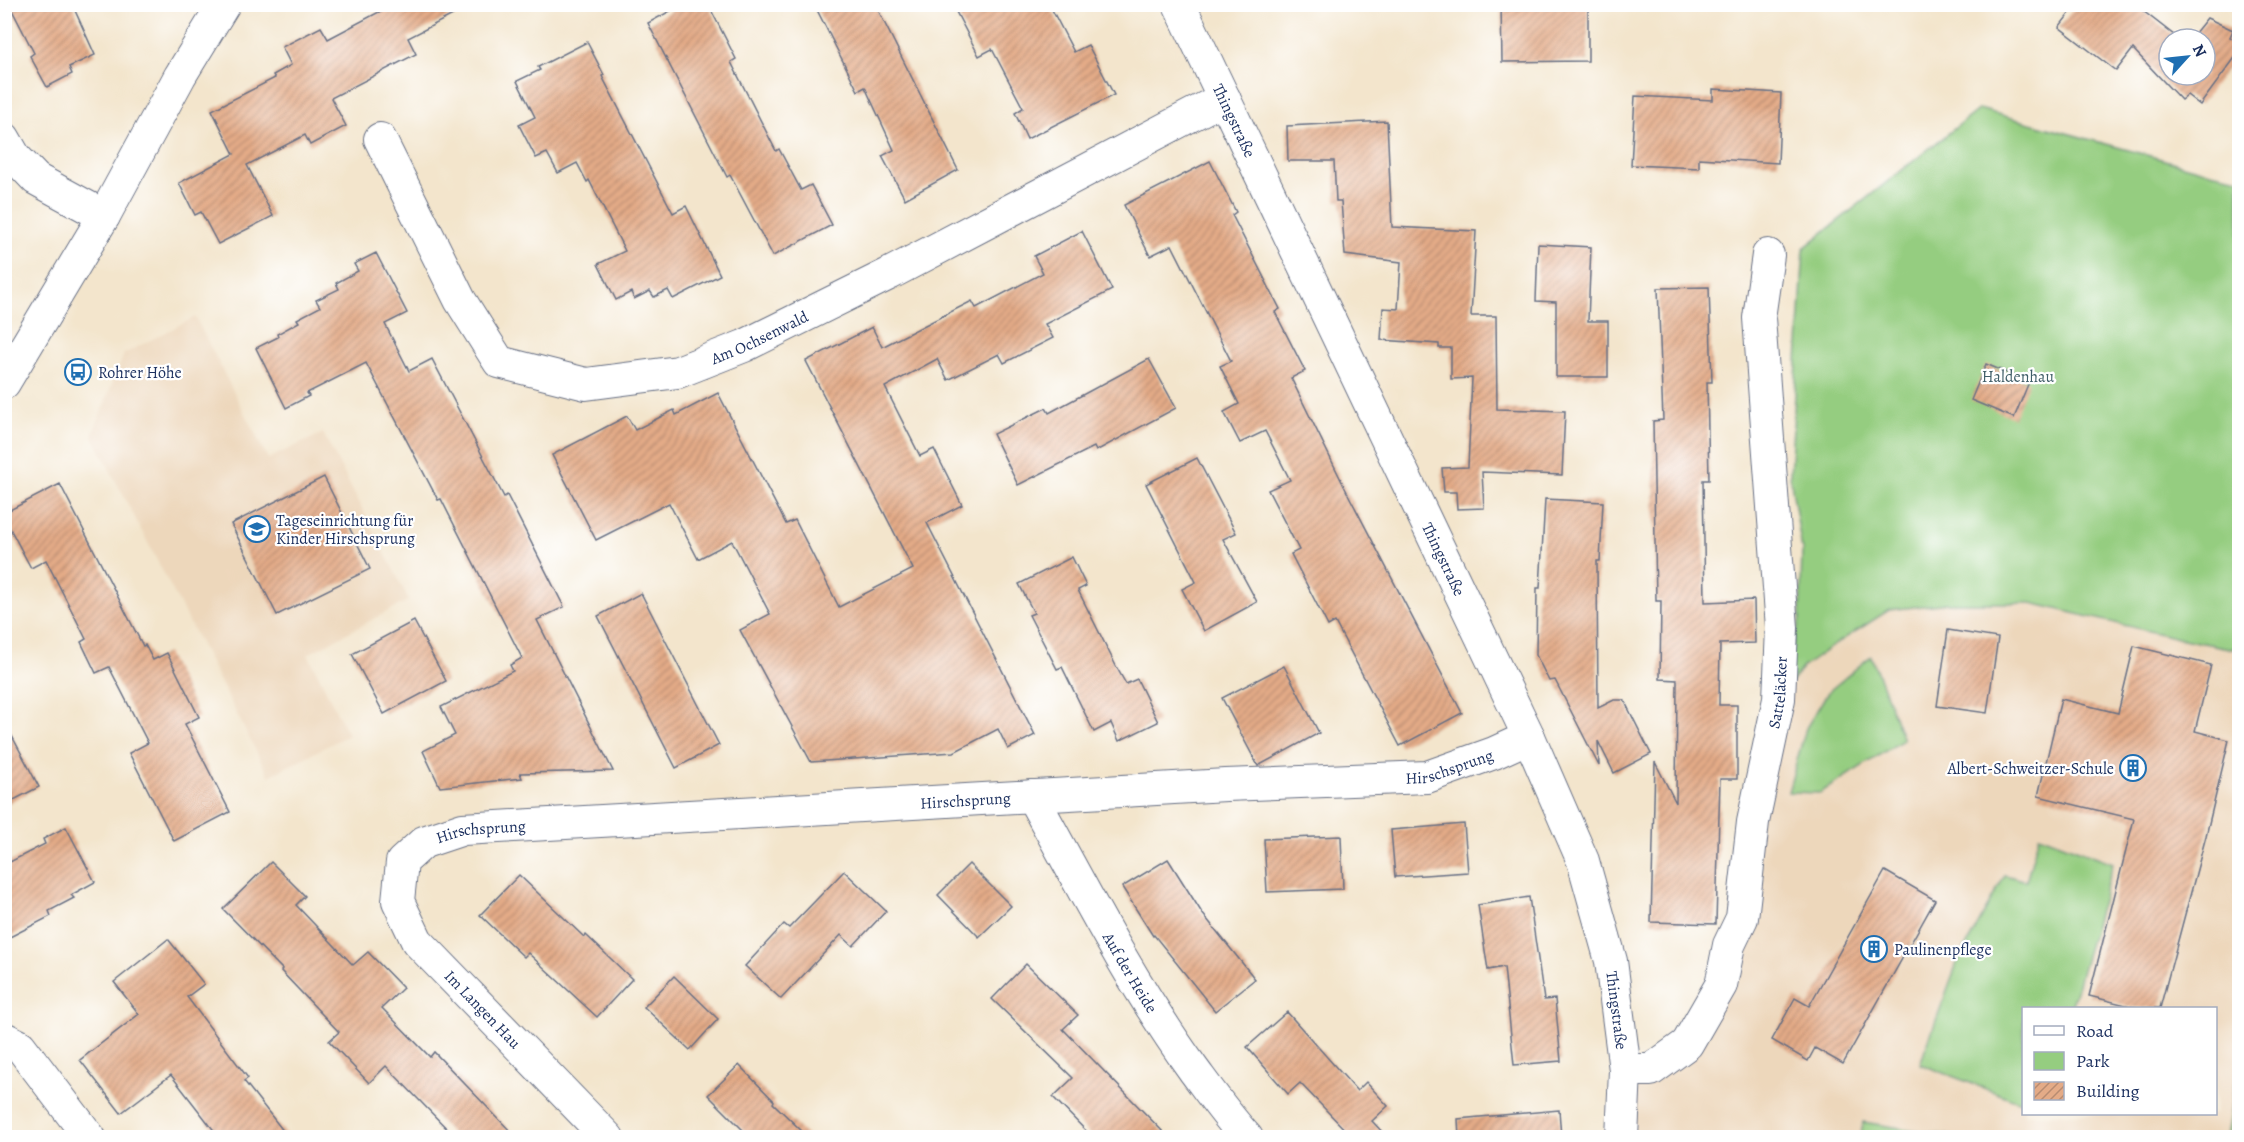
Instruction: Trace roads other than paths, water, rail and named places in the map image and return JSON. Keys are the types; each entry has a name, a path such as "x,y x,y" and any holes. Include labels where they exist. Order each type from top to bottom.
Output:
{"street":[{"path":"4,383 104,216 180,76 224,4"},
{"name":"Thingstraße","path":"1179,4 1529,736 1586,870 1611,961 1625,1070 1622,1137"},
{"name":"Am Ochsenwald","path":"380,139 460,300 499,362 586,384 678,372 744,346 899,269 1224,98"},
{"path":"4,138 15,157 36,179 104,216"},
{"name":"Satteläcker","path":"1625,1070 1651,1070 1687,1044 1721,985 1729,945 1742,918 1753,822 1779,699 1782,628 1759,318 1768,255"},
{"name":"Hirschsprung","path":"402,862 424,842 463,829 1226,785 1427,777 1494,753 1529,736"},
{"name":"Auf der Heide","path":"1032,796 1117,951 1170,1037 1229,1118 1247,1137"},
{"name":"Im Langen Hau","path":"402,862 398,901 417,941 608,1137"},
{"path":"4,1038 20,1046 90,1137"}],"place":[{"name":"Rohrer Höhe","path":"78,372"},
{"name":"Tageseinrichtung für Kinder Hirschsprung","path":"257,529"},
{"name":"Albert-Schweitzer-Schule","path":"2133,768"},
{"name":"Paulinenpflege","path":"1874,949"}],"park label":[{"name":"Haldenhau","path":"2018,376"}]}
